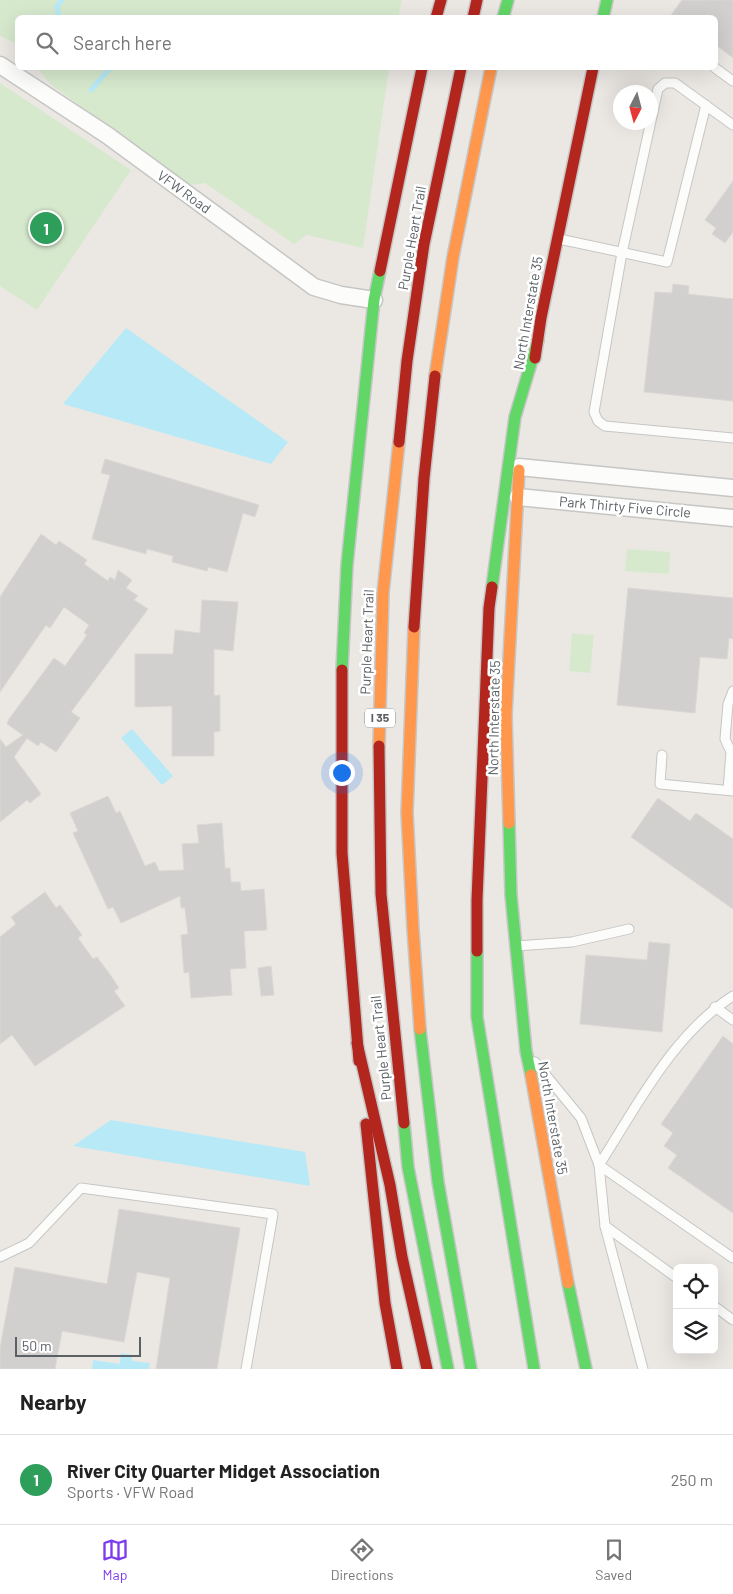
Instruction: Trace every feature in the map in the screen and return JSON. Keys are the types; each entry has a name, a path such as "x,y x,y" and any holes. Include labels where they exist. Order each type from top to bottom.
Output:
{"main road":[{"path":"437,15 441,0"},
{"path":"474,15 477,0"},
{"path":"504,15 508,0"},
{"path":"604,15 607,0"},
{"path":"397,1369 385,1303 357,1043 342,853 342,656 347,565 374,300 422,70"},
{"name":"Purple Heart Trail","path":"448,1369 408,1167 380,894 379,745 383,593 408,361 424,244 461,70"},
{"name":"I 35","path":"471,1369 456,1298 424,1064 408,864 408,761 416,596 435,372 452,260 491,70"},
{"name":"North Interstate 35","path":"586,1369 557,1232 526,1052 511,896 506,715 519,468 538,340 593,70"},
{"path":"534,1369 477,1018 477,900 489,608 515,417 538,340"},
{"path":"357,1043 390,1185 402,1257 427,1369"}],"street":[{"name":"VFW Road","path":"0,65 106,135 314,287 342,296 374,300"},
{"name":"Park Thirty Five Circle","path":"519,468 733,488"},
{"name":"Park Thirty Five Circle","path":"518,497 733,518"}],"lane":[{"path":"718,70 733,81"},
{"path":"733,126 675,83 665,83 658,89 622,253 594,412 598,421 605,426 733,438"},
{"path":"557,239 667,262 706,105"},
{"path":"662,755 660,784 730,790 731,752 725,739 728,704 733,691"},
{"path":"516,946 572,942 629,929"},
{"path":"599,1165 662,1068 715,1007 733,996"},
{"path":"715,1007 733,1020"},
{"path":"526,1052 581,1118 599,1165 605,1226 643,1369"},
{"path":"599,1165 733,1258"},
{"path":"0,1257 29,1242 81,1188 273,1214 246,1369"},
{"path":"605,1226 673,1275"},
{"path":"718,1309 733,1320"}],"green space":[{"path":"0,0 402,0 399,15 15,15 15,43 0,36"},
{"path":"39,70 389,70 363,248 307,235 294,244 205,183 189,185 50,84"},
{"path":"0,83 131,170 37,310 0,286"},
{"path":"627,549 670,552 669,574 625,571"},
{"path":"572,633 594,635 590,673 569,671"}],"water":[{"path":"126,328 288,442 271,464 63,404"},
{"path":"132,729 173,776 162,785 121,738"},
{"path":"111,1120 305,1152 310,1186 73,1146"},
{"path":"121,1353 132,1355 132,1361 150,1363 149,1369 92,1369 93,1360 119,1364 119,1367"}],"building":[{"path":"682,0 733,0 733,58 718,47 718,15 671,15"},
{"path":"733,181 733,232 725,243 712,234 716,228 705,220"},
{"path":"673,284 689,286 688,294 733,299 733,401 644,392 655,292 672,293"},
{"path":"105,459 259,505 255,517 243,513 227,572 208,567 207,571 172,562 173,556 147,549 146,554 92,539 110,475 101,473"},
{"path":"41,534 56,545 59,541 87,560 84,564 108,581 110,577 115,580 118,570 132,580 126,588 138,596 134,600 148,609 71,712 80,718 56,752 41,742 38,746 27,738 14,757 41,794 30,803 27,800 0,822 0,739 6,747 23,735 7,724 9,719 54,658 65,666 87,635 84,633 89,625 64,607 50,628 46,625 0,692 0,597"},
{"path":"628,588 733,598 733,639 729,638 727,659 700,657 695,713 617,705"},
{"path":"202,600 238,602 233,651 214,649 214,696 220,695 220,731 214,732 214,756 172,756 172,706 135,707 135,654 173,654 175,630 200,633"},
{"path":"108,796 116,813 120,811 145,866 155,862 159,871 184,870 182,844 199,843 197,825 222,823 225,868 230,868 231,882 240,882 241,891 264,889 267,930 244,931 246,968 230,969 232,995 191,998 189,972 184,973 181,935 188,934 185,908 181,908 180,896 121,923 113,907 108,909 73,833 78,831 70,813"},
{"path":"658,798 690,821 696,813 733,839 733,909 631,837"},
{"path":"45,892 56,908 60,905 82,935 78,938 93,959 97,957 111,976 119,988 114,991 125,1006 35,1066 12,1035 0,1044 0,937 16,924 11,917"},
{"path":"649,942 670,944 662,1032 580,1024 586,955 647,960"},
{"path":"271,966 274,995 261,996 258,968"},
{"path":"723,1036 733,1044 733,1213 668,1168 677,1155 664,1146 673,1133 661,1124"},
{"path":"119,1209 240,1228 217,1369 156,1369 170,1278 137,1272 124,1342 62,1331 55,1369 0,1369 0,1348 15,1267 107,1284"}],"waterway":[{"path":"58,15 57,6 62,0"},
{"path":"91,90 108,70"}],"traffic: fast":[{"path":"504,15 508,0"},
{"path":"604,15 607,0"},
{"path":"342,670 347,565 374,300 380,271"},
{"path":"492,587 515,417 538,340"},
{"path":"509,823 511,895 526,1051 531,1075"},
{"path":"477,951 477,1017 534,1369"},
{"path":"420,1029 438,1182 471,1369"},
{"path":"404,1123 408,1167 448,1369"},
{"path":"568,1283 586,1369"}],"traffic: slow":[{"path":"435,376 453,257 491,70"},
{"path":"379,746 383,593 399,442"},
{"path":"509,823 506,715 519,470"},
{"path":"414,627 407,813 420,1029"},
{"path":"531,1075 568,1283"}],"traffic: jam":[{"path":"437,15 441,0"},
{"path":"474,15 477,0"},
{"path":"380,271 422,70"},
{"path":"399,442 407,361 424,244 461,70"},
{"path":"535,358 541,318 593,70"},
{"path":"414,627 424,478 435,376"},
{"path":"477,951 477,900 489,608 492,587"},
{"path":"342,670 342,853 359,1061"},
{"path":"379,746 381,894 404,1123"},
{"path":"357,1043 390,1185 402,1257 427,1369"},
{"path":"366,1124 385,1303 397,1369"}],"place":[{"name":"River City Quarter Midget Association","path":"46,228"}]}
